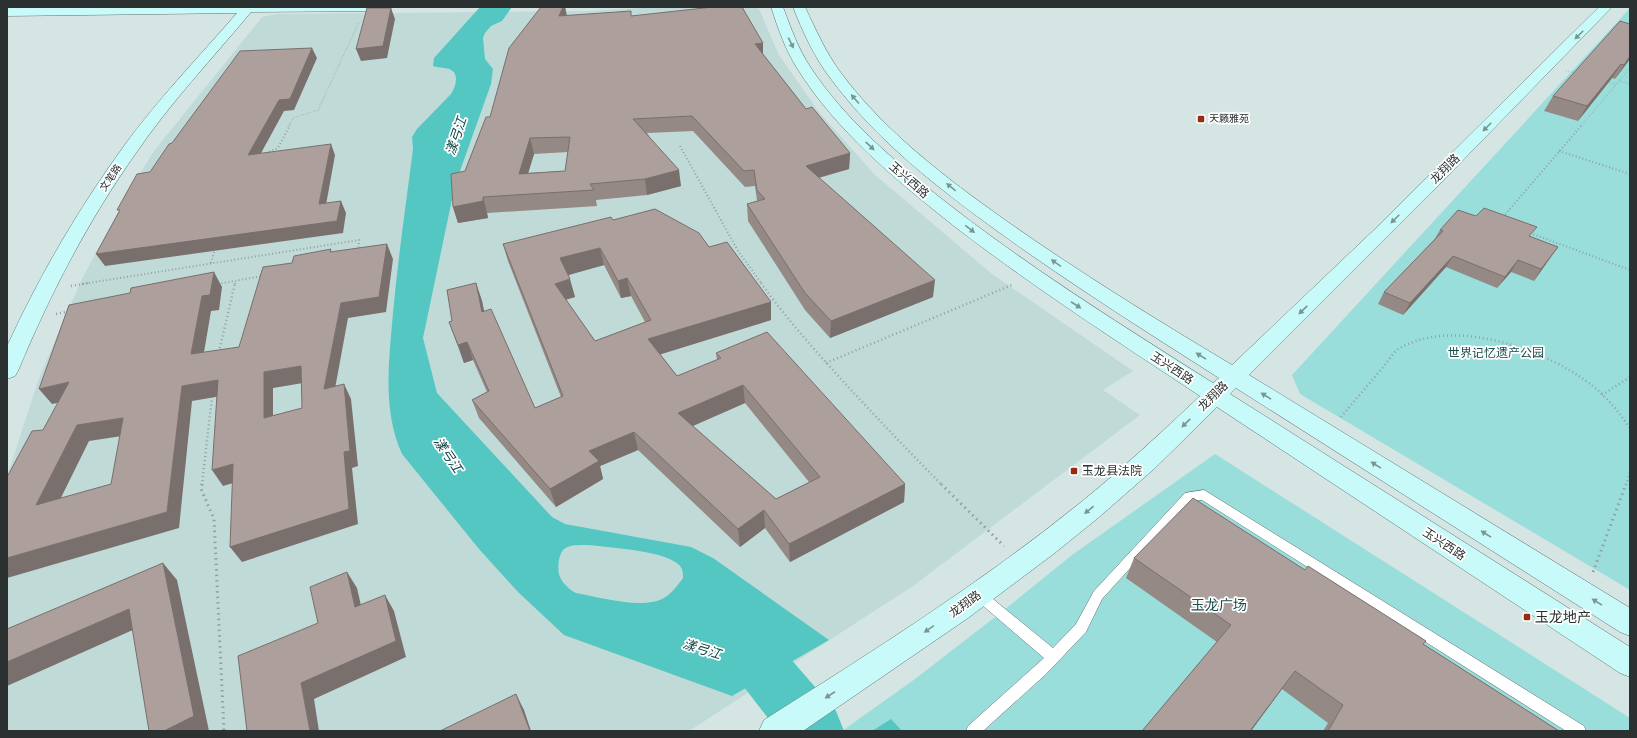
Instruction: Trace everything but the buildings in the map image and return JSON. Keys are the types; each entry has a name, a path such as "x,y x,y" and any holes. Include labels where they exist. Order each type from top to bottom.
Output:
{"main road":[{"path":"7,12 376,7"},
{"name":"玉兴西路","path":"778,7 784,27 801,62 828,101 847,123 928,196 973,232 1071,302 1630,662"},
{"name":"玉兴西路","path":"799,7 814,42 841,82 871,118 925,166 997,222 1094,289 1630,623"},
{"name":"龙翔路","path":"775,731 863,674 978,594 1021,563 1132,474 1320,294 1606,7"},
{"name":"文笔路","path":"7,371 45,290 83,221 130,150 177,90 248,8"}],"lane":[{"path":"973,731 1053,657 1081,628 1098,595 1189,496 1204,495 1579,731"},
{"path":"978,594 1053,657"}],"path":[{"path":"265,153 278,148 293,118 318,110 348,47 356,26 369,7"},
{"path":"1548,65 1578,74"},
{"path":"1500,222 1630,68"},
{"path":"1601,80 1616,84"},
{"path":"1619,81 1630,84"},
{"path":"680,146 738,251 782,312 826,363 907,450 1021,563"},
{"path":"1559,151 1630,174"},
{"path":"1528,232 1630,270"},
{"path":"45,290 359,240 358,252"},
{"path":"212,263 217,243"},
{"path":"213,285 266,275"},
{"path":"826,363 993,293 1032,275"},
{"path":"218,357 236,281"},
{"path":"31,318 77,310"},
{"path":"1327,434 1399,348 1409,342 1435,335 1486,338 1526,350 1567,369 1586,381 1616,408 1630,428"},
{"path":"1602,395 1630,378"},
{"path":"212,396 201,489 214,519 224,731"},
{"path":"1585,595 1630,473"}],"shaded area":[{"path":"658,7 756,7 759,9 779,55 819,112 874,174 992,274 1133,371 1103,390 1140,415 913,586 689,731 7,731 7,477 38,381 83,277 130,190 154,151 262,17 278,14 587,11"}],"green space":[{"name":"世界记忆遗产公园","path":"1630,8 1630,590 1300,394 1292,375"},
{"name":"玉龙广场","path":"1215,454 1630,718 1630,731 842,731 915,679 1072,555"}],"water":[{"path":"480,7 512,7 502,21 491,26 483,38 485,59 493,69 491,84 455,185 423,338 437,393 552,517 565,524 691,547 713,558 829,640 732,696 564,635 518,592 479,549 402,454 392,420 388,385 391,331 413,149 412,137 417,129 451,94 456,80 455,73 449,69 433,66 434,58","holes":["589,545 648,553 670,559 681,567 683,578 664,598 645,603 621,602 576,593 571,590 560,577 560,555 566,547"]},
{"path":"891,719 902,731 872,731"}],"waterway":[{"name":"漾弓江","path":"718,654 762,667 815,731"}],"place":[{"name":"天籁雅苑","path":"1201,119"},
{"name":"玉龙县法院","path":"1074,471"},
{"name":"玉龙地产","path":"1527,617"}]}
